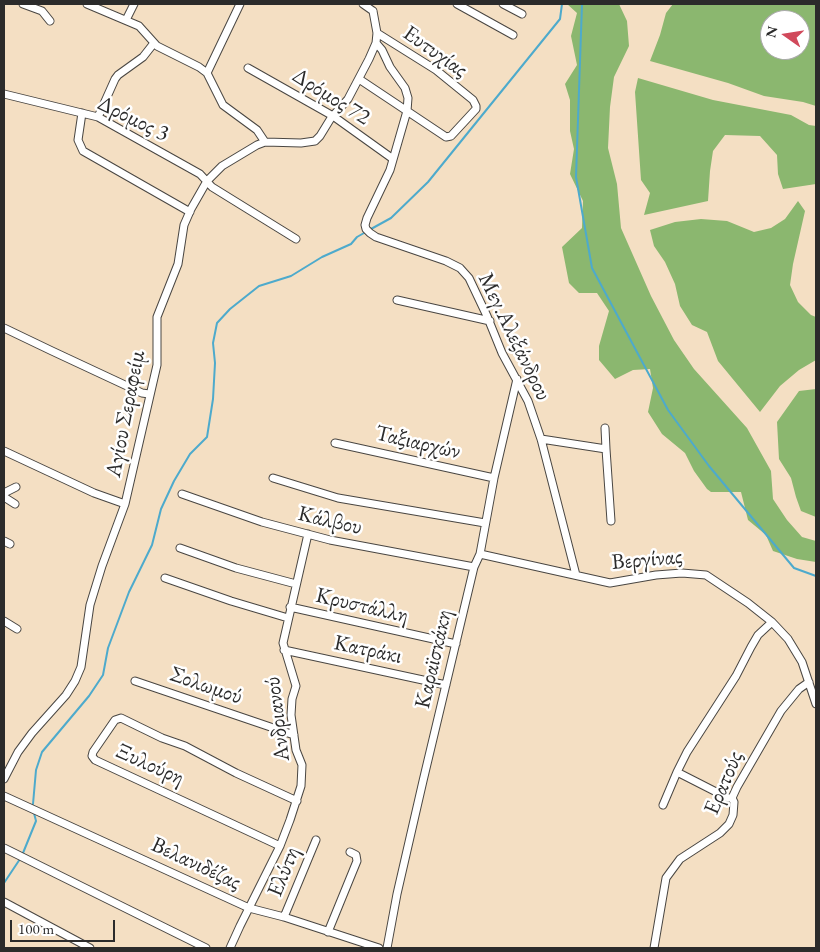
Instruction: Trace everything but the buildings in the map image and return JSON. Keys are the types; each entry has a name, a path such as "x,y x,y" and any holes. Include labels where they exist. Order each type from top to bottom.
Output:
{"street":[{"path":"23,4 42,11 50,21"},
{"path":"87,4 139,26 157,46 199,67 206,73 223,105 257,130 265,142"},
{"path":"126,20 134,4"},
{"path":"206,73 240,4"},
{"path":"363,4 373,11 377,33 376,43"},
{"path":"373,11 379,4"},
{"path":"457,4 513,35"},
{"path":"503,4 522,14"},
{"name":"Ευτυχίας","path":"377,33 436,70 473,100 476,106 475,111 448,137 407,111"},
{"path":"98,117 118,75 143,57 154,43"},
{"name":"Αγίου Σεραφείμ","path":"4,780 18,752 66,694 81,668 93,597 102,566 126,504 157,365 157,317 178,264 184,225 190,212 222,166 257,145 265,142 301,143 315,141 348,99 376,43"},
{"name":"Μεγ.Αλεξάνδρου","path":"376,43 405,88 408,98 407,111 394,159 365,225 368,231 376,237 440,258 460,268 473,285 490,321 502,353 528,401 541,439 576,575"},
{"name":"Δρόμος 72","path":"248,68 333,116 394,159"},
{"path":"359,79 407,111"},
{"name":"Δρόμος 3","path":"4,94 98,117 200,174 209,183 296,239"},
{"path":"82,113 78,140 83,151 190,212"},
{"path":"397,300 490,321"},
{"path":"4,328 150,394"},
{"name":"Καραϊσκάκη","path":"387,948 398,890 446,685 474,567 480,554 494,478 517,379"},
{"path":"605,428 611,521"},
{"path":"541,439 606,450"},
{"name":"Ταξιαρχών","path":"335,443 494,478"},
{"path":"4,451 94,493 126,504"},
{"path":"273,478 338,498 485,523"},
{"path":"4,493 16,487"},
{"name":"Κάλβου","path":"182,494 262,522 330,540 474,567"},
{"path":"4,497 15,504"},
{"name":"Ανδριανού","path":"230,948 280,846 301,786 302,765 291,715 292,699 296,686 283,643 308,534"},
{"path":"180,548 236,568 296,584"},
{"name":"Βεργίνας","path":"480,554 615,584 656,575 682,572 706,575 772,622 788,639 802,662 816,704"},
{"path":"165,578 288,618"},
{"name":"Κρυστάλλη","path":"290,607 456,644"},
{"path":"4,621 17,630"},
{"path":"663,805 687,752 736,676 758,636 772,622"},
{"name":"Κατράκι","path":"284,650 446,685"},
{"name":"Σολωμού","path":"135,681 294,735"},
{"name":"Ερατούς","path":"654,948 666,878 680,859 720,833 728,824 733,815 734,802 732,798 737,786 781,710 799,689 809,682"},
{"name":"Ξυλούρη","path":"280,846 95,760 92,756 93,752 115,720 121,718 162,738 185,746 297,801"},
{"path":"677,772 728,798 732,798"},
{"name":"Βελανιδέζας","path":"4,796 249,908 284,917 379,948"},
{"name":"Ελύτη","path":"284,917 316,840"},
{"path":"4,848 206,948"},
{"path":"328,932 357,859 356,855 350,852"},
{"path":"4,902 90,948"}],"green space":[{"path":"567,4 619,4 627,21 629,46 614,77 608,148 617,184 621,228 651,296 674,340 694,369 747,428 771,471 773,499 787,520 802,537 816,541 816,562 797,559 773,551 766,535 748,520 741,492 711,492 707,489 694,471 685,453 662,434 648,412 653,388 650,369 633,370 615,379 599,360 599,346 609,311 597,293 579,293 569,283 562,247 582,228 583,201 570,174 574,149 570,131 570,100 565,84 577,65 571,36 577,13"},
{"path":"673,4 816,4 816,106 764,96 728,83 650,61 666,13"},
{"path":"638,78 713,100 791,115 809,125 816,126 816,184 783,189 778,174 777,155 760,136 725,135 713,151 708,201 644,215 650,193 641,180 635,92"},
{"path":"798,201 805,211 790,285 798,302 811,315 816,317 816,360 799,370 780,386 760,412 718,361 707,332 692,325 680,306 675,284 665,262 654,246 650,230 675,222 701,219 727,221 754,232 771,228 785,219"},
{"path":"816,389 816,517 801,511 791,478 779,459 777,422 799,391"}],"waterway":[{"path":"371,229 391,218 428,182 560,19 562,4"},
{"path":"582,4 576,177 592,268 668,410 709,466 794,568 816,576"},
{"path":"33,804 36,770 42,752 89,696 103,675 108,648 129,592 152,545 161,509 174,481 190,454 207,437 213,399 215,363 213,343 217,323 230,309 259,286 291,276 322,257 351,244 364,233"},
{"path":"23,853 36,821 34,813"},
{"path":"4,883 20,859"}]}
